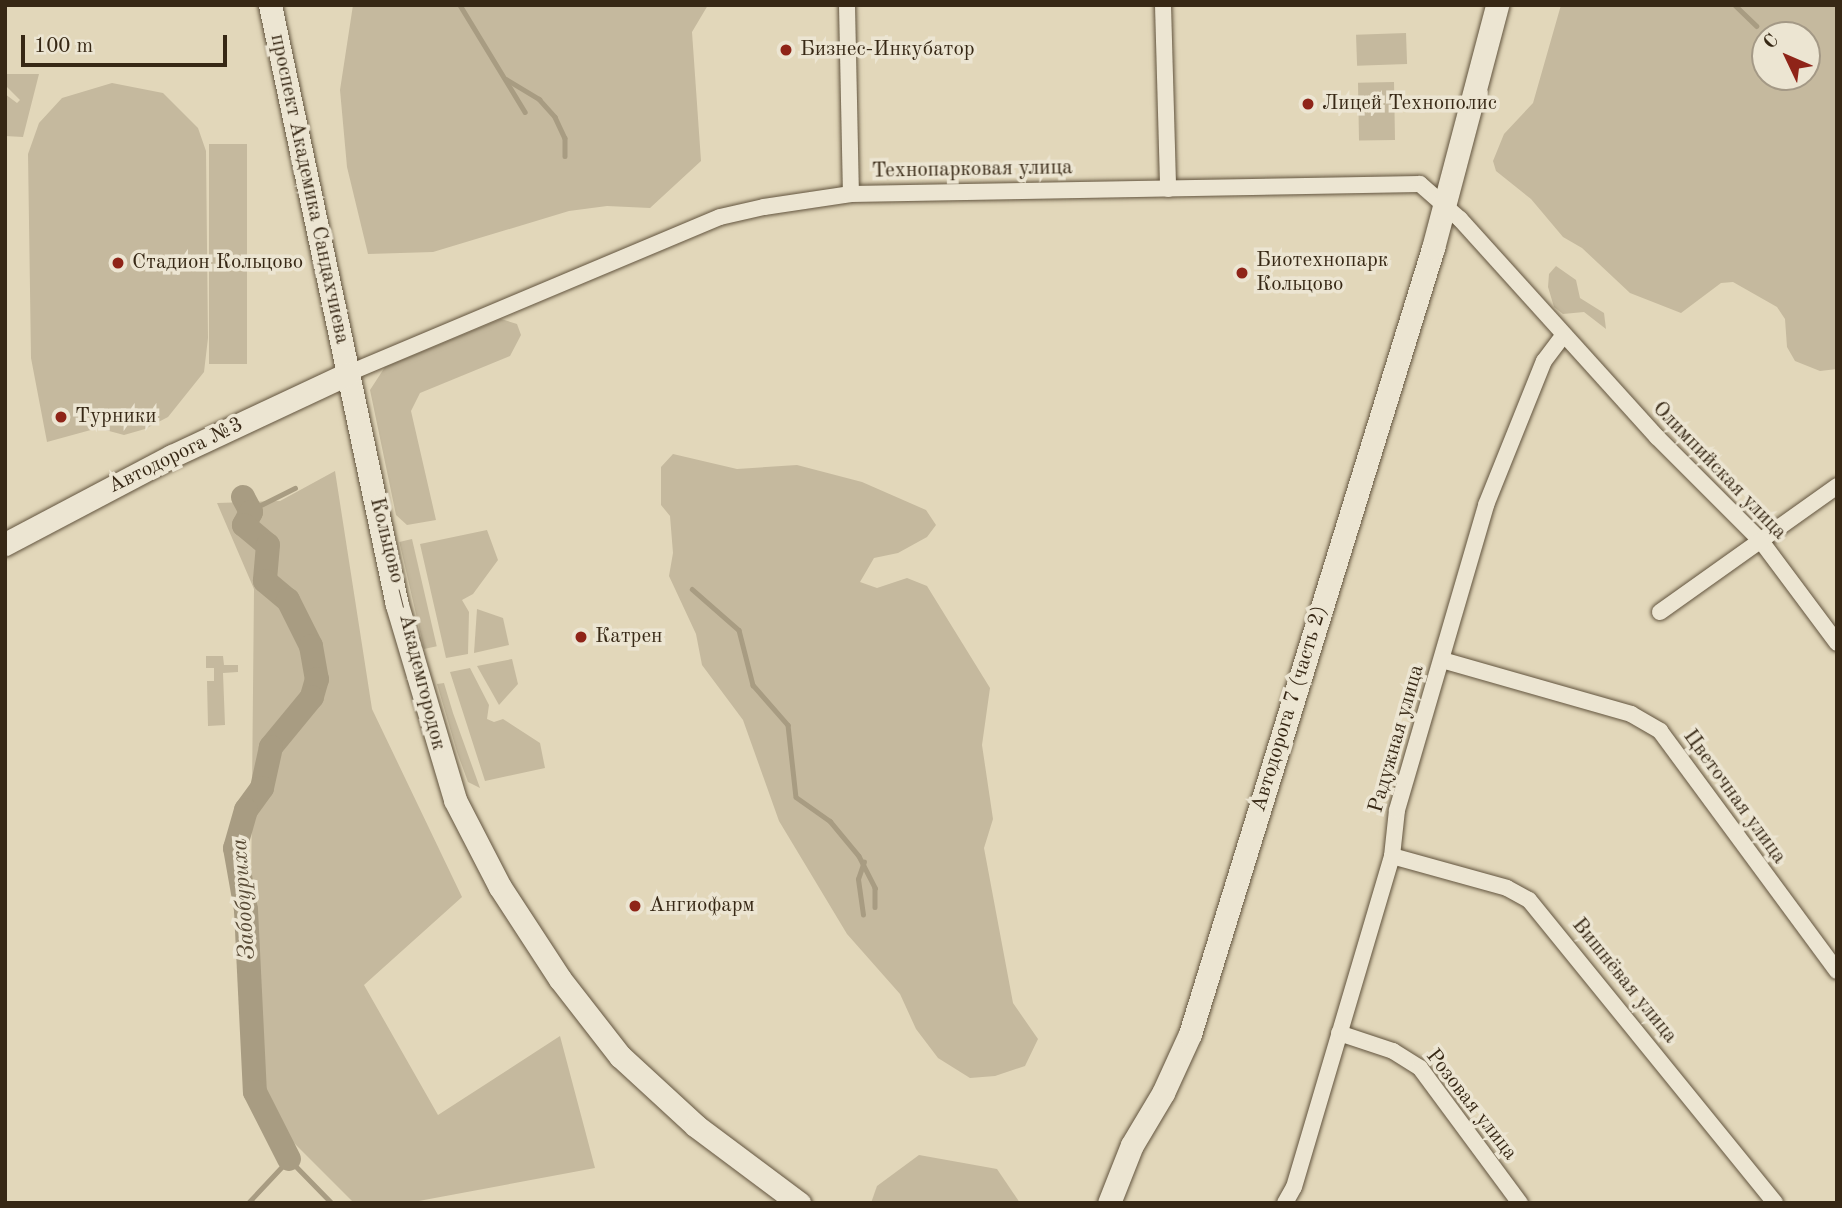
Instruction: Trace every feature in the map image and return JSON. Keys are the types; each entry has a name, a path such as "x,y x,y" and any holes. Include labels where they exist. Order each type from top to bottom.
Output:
{"street":[{"name":"проспект Академика Сандахчиева","path":"270,5 349,373"},
{"path":"847,5 850,194"},
{"path":"1163,5 1168,189"},
{"name":"Автодорога 7 (часть 2)","path":"1109,1203 1132,1145 1163,1093 1190,1034 1444,204 1497,5"},
{"name":"Технопарковая улица","path":"349,373 720,218 850,194 1401,182 1420,184 1444,204 1563,336"},
{"name":"Олимпийская улица","path":"1563,336 1761,541 1837,643"},
{"name":"Радужная улица","path":"1285,1203 1294,1187 1392,856 1397,810 1486,505 1544,361 1563,336"},
{"name":"Автодорога №3","path":"5,544 172,456 349,373"},
{"name":"Кольцово — Академгородок","path":"349,373 382,538 422,702 455,800 500,887 560,979 620,1056 686,1118 799,1203"},
{"path":"1660,612 1837,486"},
{"name":"Цветочная улица","path":"1442,660 1631,714 1660,731 1837,971"},
{"name":"Вишнёвая улица","path":"1392,856 1507,888 1529,900 1775,1203"},
{"name":"Розовая улица","path":"1339,1033 1393,1051 1420,1068 1520,1203"}],"shaded area":[{"path":"353,5 708,5 692,32 701,161 650,208 607,206 569,211 433,252 368,254 347,167 340,90"},
{"path":"1561,5 1837,5 1837,369 1820,371 1795,361 1787,347 1785,319 1777,307 1733,282 1721,283 1681,313 1630,293 1582,248 1563,237 1531,199 1496,171 1493,161 1504,134 1533,103"},
{"path":"1406,33 1407,64 1357,66 1356,35"},
{"path":"5,74 39,74 23,137 5,136 5,94 17,103 20,100 5,85"},
{"path":"1394,82 1395,140 1359,141 1358,83"},
{"name":"Стадион Кольцово","path":"112,83 163,93 198,128 206,151 208,338 204,372 168,417 145,429 124,435 98,428 47,442 31,358 28,154 39,123 62,98"},
{"path":"209,144 247,144 247,364 209,364"},
{"path":"1556,266 1576,280 1580,298 1604,313 1606,329 1584,312 1563,314 1554,307 1548,287 1549,274"},
{"path":"501,319 517,324 521,335 510,356 420,393 411,411 436,520 407,525 396,515 370,390 385,367"},
{"path":"673,454 737,469 797,465 862,482 926,510 936,525 927,537 898,553 874,558 860,582 877,588 907,578 927,586 990,688 982,745 993,819 984,848 1013,1003 1038,1039 1025,1066 995,1076 970,1078 938,1058 916,1029 900,994 847,934 779,821 743,720 702,665 696,634 669,576 673,553 670,516 661,505 661,467"},
{"path":"335,471 372,709 462,897 364,985 438,1115 560,1036 595,1168 408,1203 354,1203 249,1098 254,589 217,503 280,501"},
{"path":"487,530 498,560 473,594 462,600 469,612 468,654 446,658 420,544"},
{"path":"412,539 437,646 424,649 399,542"},
{"path":"477,609 503,618 509,645 474,653"},
{"path":"206,656 223,656 224,665 238,665 238,672 223,673 225,725 208,726 207,681 214,681 214,668 206,668"},
{"path":"512,659 518,684 499,705 477,666"},
{"path":"470,668 489,705 487,719 494,722 503,719 540,743 545,768 485,781 450,672"},
{"path":"444,683 480,788 468,782 457,752 437,684"},
{"path":"919,1155 997,1169 1020,1203 871,1203 877,1186"}],"waterway":[{"name":"Забобуриха","path":"460,5 525,112"},
{"name":"Забобуриха","path":"1735,5 1752,21"},
{"path":"506,79 539,99 555,117 565,138 565,156"},
{"path":"251,510 295,488"},
{"name":"Забобуриха","path":"243,497 251,512 244,525 268,545 265,581 288,600 311,646 317,679 312,697 271,747 262,788 246,810 235,848 246,910 255,1092 289,1159"},
{"path":"692,589 739,630 753,685 788,725 796,797 830,821 859,856 875,888 875,907"},
{"path":"863,915 858,879 864,862"},
{"name":"Забобуриха","path":"248,1203 289,1159 332,1203"}],"place":[{"name":"Бизнес-Инкубатор","path":"786,50"},
{"name":"Лицей Технополис","path":"1308,104"},
{"name":"Стадион Кольцово","path":"118,263"},
{"name":"Биотехнопарк Кольцово","path":"1242,273"},
{"name":"Турники","path":"61,417"},
{"name":"Катрен","path":"581,637"},
{"name":"Ангиофарм","path":"635,906"}]}
